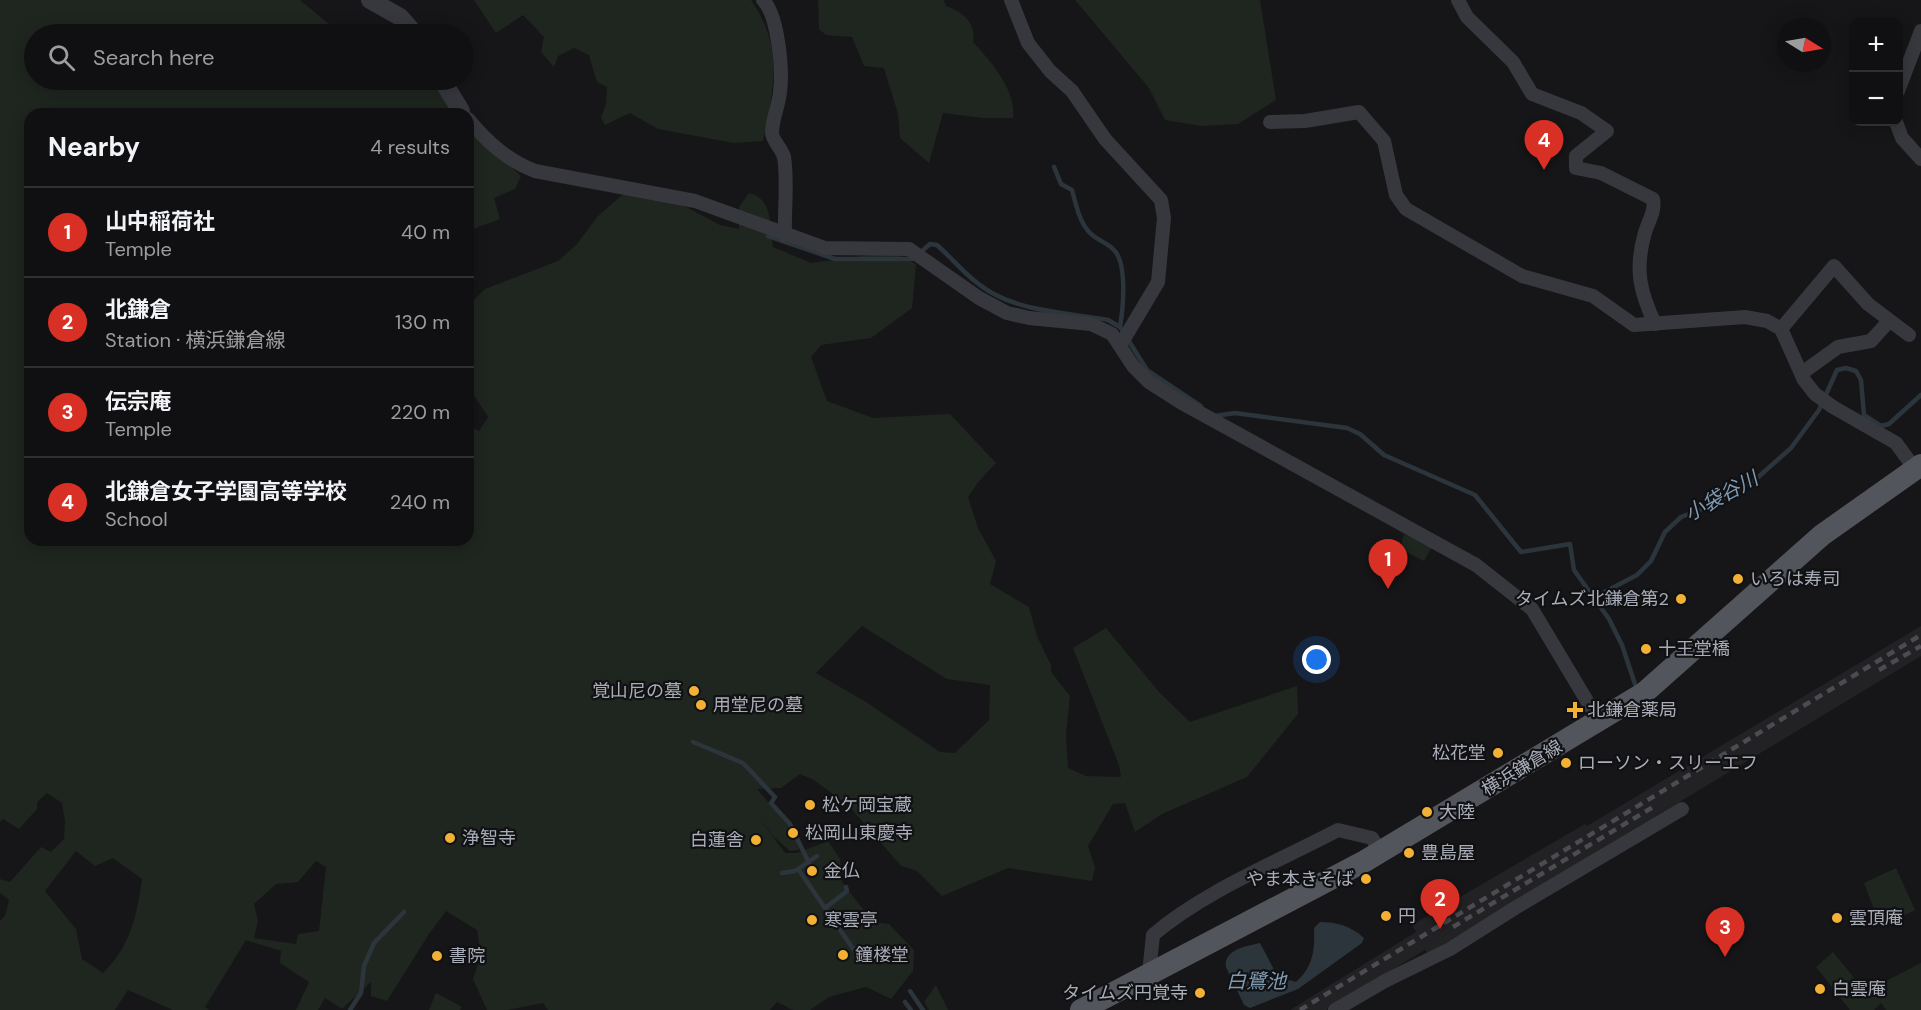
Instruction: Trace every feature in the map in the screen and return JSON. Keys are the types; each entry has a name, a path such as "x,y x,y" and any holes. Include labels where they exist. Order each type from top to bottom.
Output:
{"main road":[{"name":"横浜鎌倉線","path":"1081,1010 1380,852 1644,693 1822,535 1918,467"}],"street":[{"path":"370,0 400,17 406,24"},
{"path":"763,0 771,8 776,20 775,35 781,64 780,93 772,135 784,158 784,236"},
{"path":"1011,0 1028,42 1050,71 1072,91 1105,139 1161,200 1164,218 1158,282 1121,344"},
{"path":"1458,0 1467,17 1512,62 1532,94 1581,113 1607,131 1576,156 1576,168 1601,173 1653,199 1655,206 1644,236 1638,270 1644,299 1655,324"},
{"path":"1903,80 1921,31"},
{"path":"448,90 460,108"},
{"path":"1270,122 1305,121 1359,111 1384,141 1396,195 1406,209 1522,276 1593,296 1634,325 1745,317 1767,321 1781,329 1815,394 1833,407 1896,443 1918,467"},
{"path":"474,126 513,163 535,171 696,201 784,236 825,248 909,249 996,308 1020,317 1090,324 1112,334 1121,344 1133,366 1149,382 1182,403 1476,565 1532,609 1599,721"},
{"path":"1898,126 1902,138 1921,159"},
{"path":"1781,329 1834,266 1868,304 1909,335"},
{"path":"1802,373 1838,347 1871,341 1889,321"},
{"path":"1335,1010 1385,981 1450,949 1682,810"},
{"path":"1149,973 1153,935 1163,927 1190,908 1338,830 1372,838 1380,852"}],"shaded area":[{"path":"0,0 300,0 329,24 24,24 24,90 439,90 451,108 24,108 24,546 474,546 474,428 479,431 488,417 474,395 474,300 485,289 558,261 577,244 598,216 622,195 635,194 686,207 720,225 739,229 739,207 749,193 757,196 766,207 773,247 811,263 891,252 916,264 912,308 871,338 821,345 811,357 827,401 873,418 950,414 996,463 968,497 978,528 996,561 990,584 1029,607 1037,636 1051,665 1051,672 1070,696 1066,734 1068,768 1086,776 1121,777 1119,765 1073,648 1106,628 1160,693 1190,722 1297,686 1298,714 1247,777 1162,814 1135,832 1125,803 1113,804 1088,846 1095,867 1092,881 1008,868 942,896 917,871 901,866 849,806 814,780 800,774 781,788 757,789 783,817 794,833 799,850 790,851 773,836 751,807 785,853 797,853 828,841 840,859 842,882 873,922 889,924 914,950 913,971 891,999 866,987 829,997 810,1010 793,1010 777,1002 770,1010 548,1010 543,1003 507,1010 487,1010 473,979 481,955 477,930 446,911 387,1001 371,996 371,982 342,1009 325,998 318,1010 296,1010 309,982 280,963 281,951 246,940 205,1007 209,1010 173,1010 128,990 115,1010 0,1010 0,921 5,916 9,900 0,893 0,879 10,882 41,847 51,852 64,839 65,821 62,803 47,793 37,802 37,809 19,829 3,819 0,822","holes":["862,626 947,679 990,685 989,720 955,753 940,752 866,702 816,673","76,851 95,866 113,858 142,879 131,930 120,952 103,973 82,959 76,929 45,891","316,861 326,867 319,931 298,934 296,944 254,938 258,921 254,904 276,884 298,882"]},
{"path":"474,0 751,0 768,35 774,68 763,141 734,143 658,129 630,113 605,125 601,118 606,104 607,87 597,82 589,55 574,48 558,56 554,67 541,52 544,37 523,15 496,33"},
{"path":"818,0 944,0 946,6 958,11 967,19 973,29 973,42 1007,87 1011,97 1013,118 983,118 943,113 929,163 900,138 898,114 884,68 864,66 852,37 826,35 819,29"},
{"path":"1075,0 1260,0 1276,100 1238,124 1201,126 1165,120 1149,88"},
{"path":"474,131 521,176 515,189 494,198 500,219 474,229"},
{"path":"1404,534 1432,547 1424,561 1400,549"},
{"path":"1921,626 1921,656 1428,954 1425,950 1326,1010 1290,1010 1416,932 1412,925 1585,824 1587,826"},
{"path":"1896,868 1915,910 1881,927 1864,883"},
{"path":"1833,952 1869,996 1878,990 1878,985 1921,963 1921,1010 1886,1010 1881,1003 1874,1010 1850,1010 1816,967"},
{"path":"936,985 948,1010 929,1010 924,1002"},
{"path":"436,993 462,1007 460,1010 429,1010"}],"water":[{"name":"白鷺池","path":"1320,922 1349,928 1364,938 1362,943 1298,989 1250,1008 1244,1005 1226,967 1228,956 1237,949 1260,943 1278,977 1296,982 1312,958 1314,928"}],"waterway":[{"path":"1054,167 1061,184 1072,190 1078,213 1086,229 1118,255 1123,275 1120,327"},
{"path":"768,236 835,259 913,259 930,244 937,245 978,284 1007,300 1050,311 1108,320 1120,327 1147,370 1201,406"},
{"name":"小袋谷川","path":"1595,597 1637,575 1651,561 1665,532 1681,517 1710,506 1756,479 1791,448 1819,410 1837,370 1846,368 1856,371 1861,380 1864,415 1881,426 1889,424 1921,395"},
{"path":"1215,416 1235,413 1347,428 1360,434 1384,455 1475,495 1521,552 1570,544 1574,570 1609,619 1622,645 1635,684"},
{"path":"693,742 743,763 775,797 771,803 790,824 809,863"},
{"path":"782,873 795,871 817,856"},
{"path":"798,869 825,908"},
{"path":"846,887 847,891 825,908 856,953"},
{"path":"350,1010 361,993 364,966 374,943 404,912"},
{"path":"910,991 923,1010"},
{"path":"905,1002 911,1010"}],"railway":[{"path":"1300,1010 1921,635"},
{"path":"1879,670 1921,646"},
{"path":"1453,927 1653,807"}],"place":[{"name":"北鎌倉女子学園高等学校","path":"1544,170"},
{"name":"いろは寿司","path":"1738,579"},
{"name":"山中稲荷社","path":"1388,589"},
{"name":"タイムズ北鎌倉第2","path":"1681,599"},
{"name":"十王堂橋","path":"1646,649"},
{"name":"覚山尼の墓","path":"694,691"},
{"name":"用堂尼の墓","path":"701,705"},
{"name":"北鎌倉薬局","path":"1575,710"},
{"name":"松花堂","path":"1498,753"},
{"name":"ローソン・スリーエフ","path":"1566,763"},
{"name":"松ケ岡宝蔵","path":"810,805"},
{"name":"大陸","path":"1427,812"},
{"name":"松岡山東慶寺","path":"793,833"},
{"name":"浄智寺","path":"450,838"},
{"name":"白蓮舎","path":"756,840"},
{"name":"豊島屋","path":"1409,853"},
{"name":"金仏","path":"812,871"},
{"name":"やま本きそば","path":"1366,879"},
{"name":"円","path":"1386,916"},
{"name":"雲頂庵","path":"1837,918"},
{"name":"寒雲亭","path":"812,920"},
{"name":"北鎌倉","path":"1440,929"},
{"name":"鐘楼堂","path":"843,955"},
{"name":"書院","path":"437,956"},
{"name":"伝宗庵","path":"1725,957"},
{"name":"白雲庵","path":"1820,989"},
{"name":"タイムズ円覚寺","path":"1200,993"}]}
